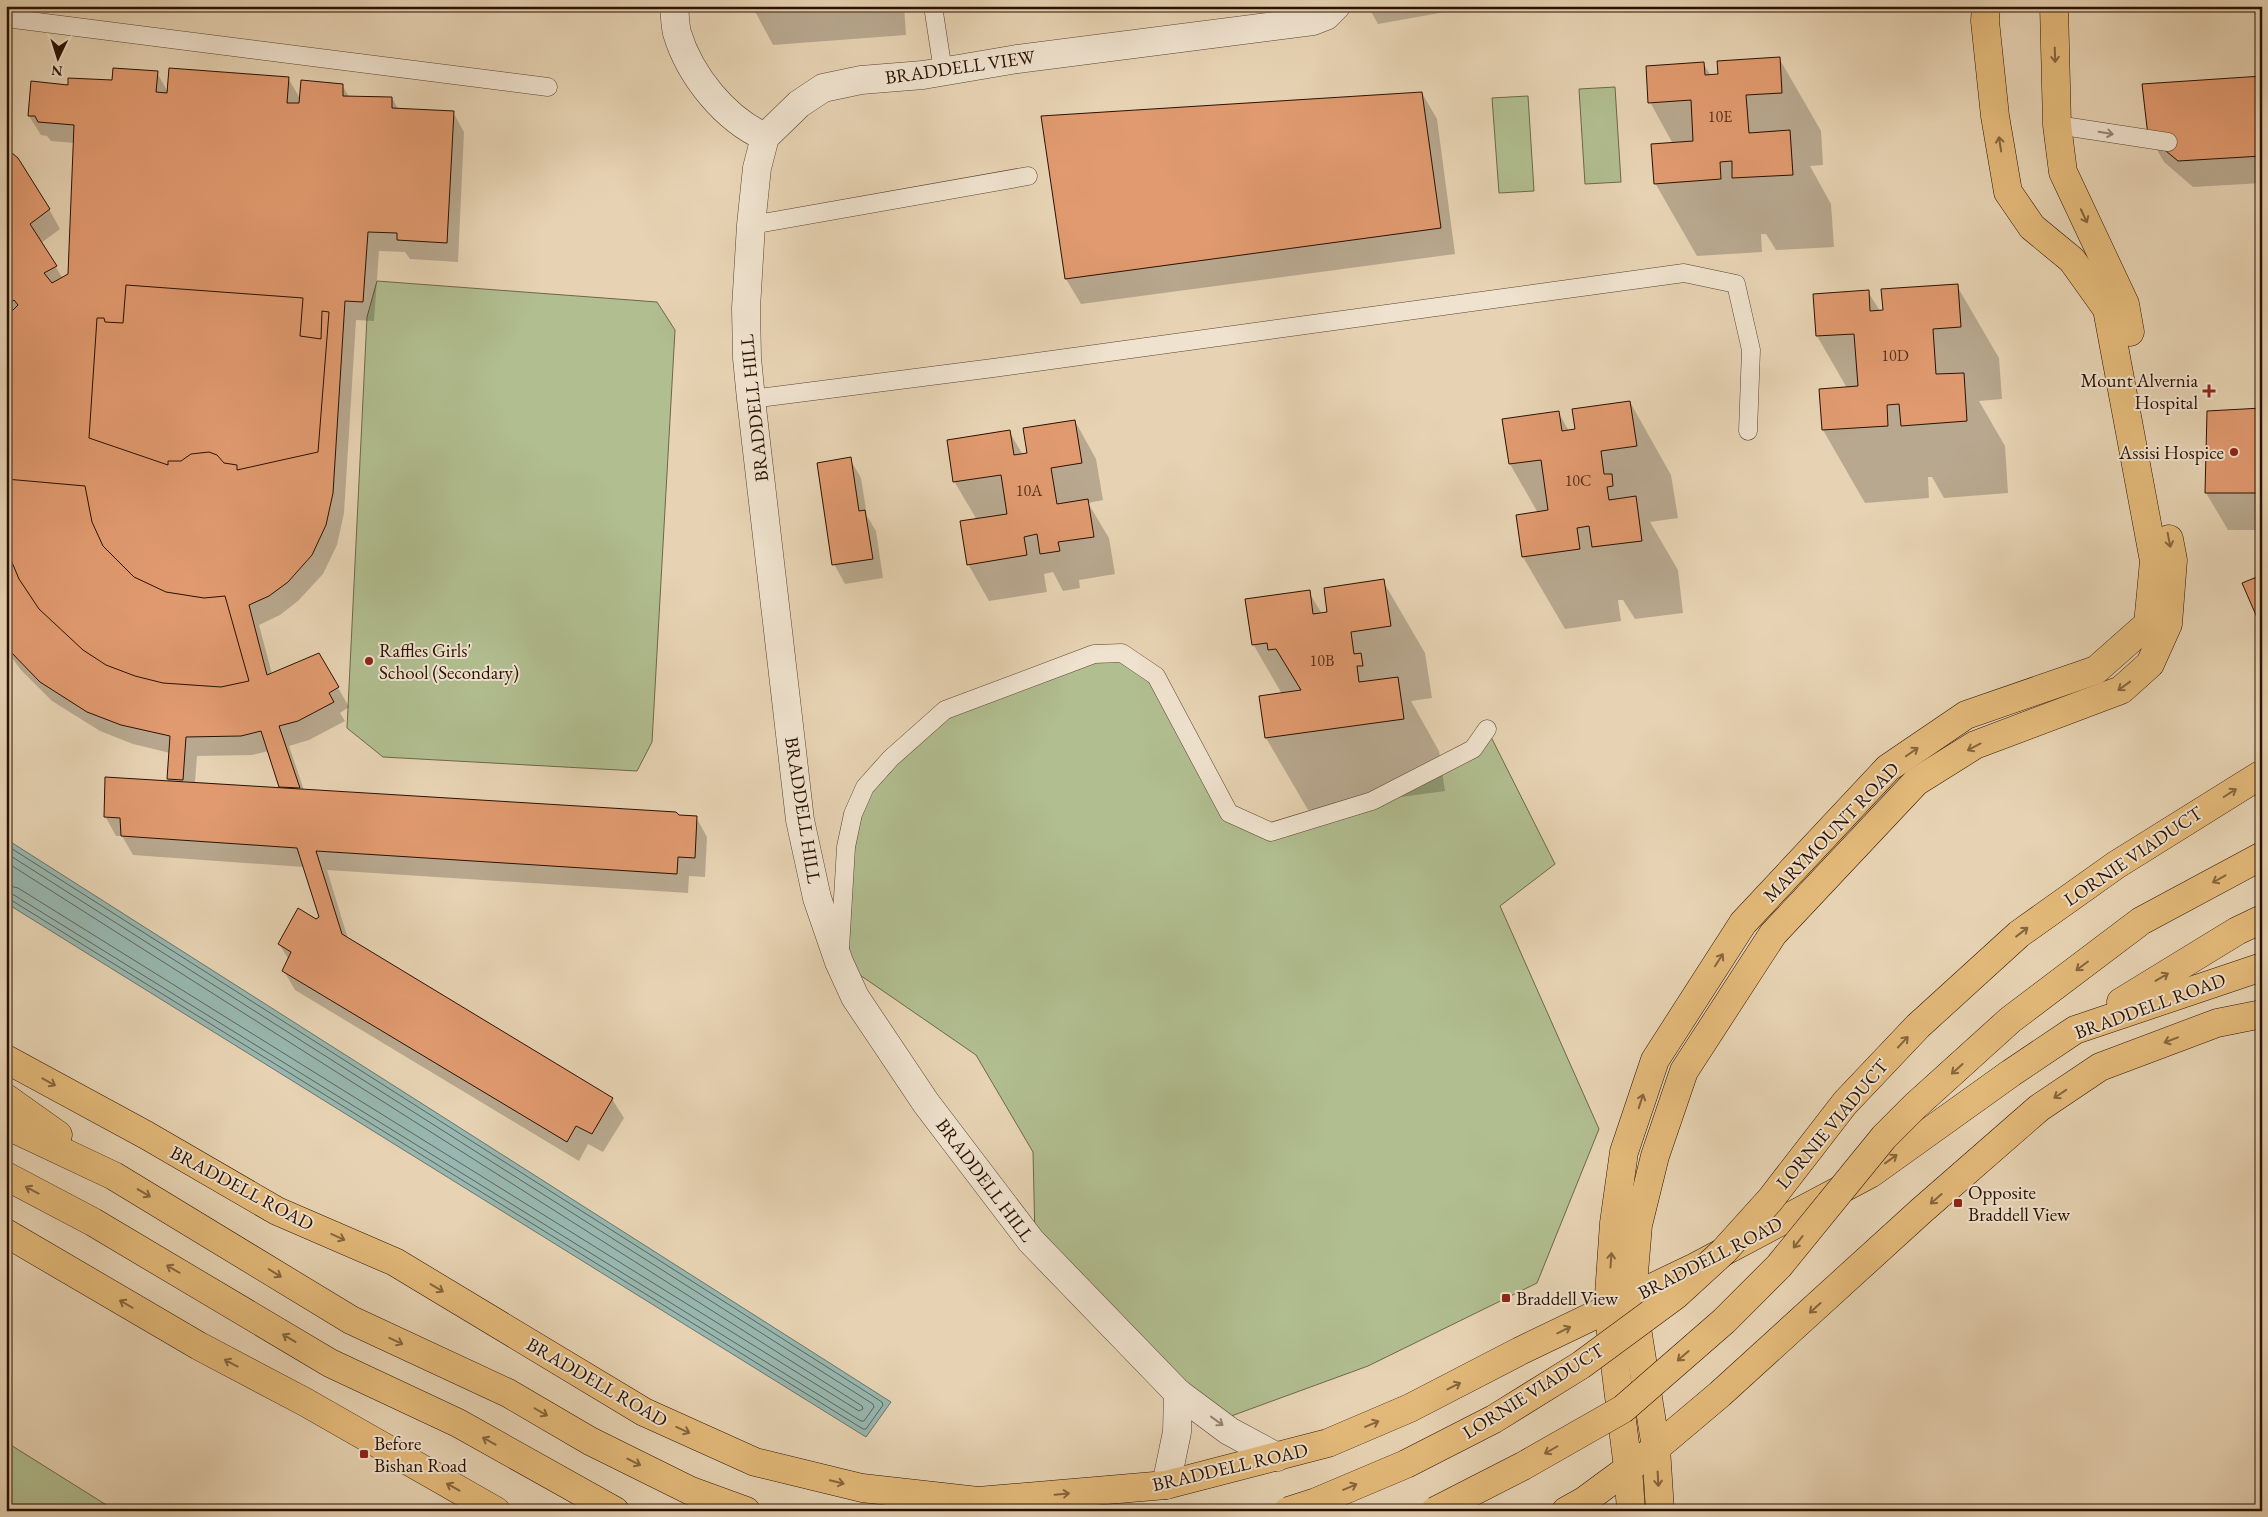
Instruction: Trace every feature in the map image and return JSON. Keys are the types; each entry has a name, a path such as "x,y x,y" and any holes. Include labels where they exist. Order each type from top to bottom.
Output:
{"main road":[{"name":"MARYMOUNT ROAD","path":"1631,1511 1628,1468 1608,1309 1614,1223 1624,1152 1655,1060 1743,923 1888,768 1966,714 2096,670 2148,624 2154,561 2107,309 2072,260 2032,227 2008,192 1995,116 1985,22 1986,6"},
{"name":"MARYMOUNT ROAD","path":"1660,1511 1656,1448 1632,1297 1638,1225 1655,1156 1684,1070 1773,934 1916,782 1975,745 2121,690 2150,664 2168,624 2173,560 2125,304 2063,172 2058,125 2054,6"},
{"name":"LORNIE VIADUCT","path":"1288,1511 1316,1502 1406,1464 1494,1419 1581,1365 1676,1295 1724,1251 1770,1200 1845,1103 1918,1026 2019,934 2116,865 2262,774"},
{"path":"1434,1511 1523,1466 1623,1408 1724,1321 1780,1266 1884,1137 1915,1106 2010,1020 2141,922 2262,856"},
{"path":"2075,1030 2237,932 2262,919"},
{"name":"BRADDELL ROAD","path":"6,1059 146,1135 277,1211 395,1262 644,1412 756,1462 862,1488 978,1501 1166,1485 1328,1443 1410,1408 1520,1350 1695,1267 1870,1174 2011,1073 2075,1030 2262,967"},
{"name":"BRADDELL ROAD","path":"1566,1511 1584,1501 1656,1448 1720,1394 1914,1218 2039,1108 2100,1067 2217,1023 2262,1014"},
{"path":"2217,1023 2262,1036"},
{"path":"6,1098 114,1176 351,1320 508,1393 590,1441 690,1491 746,1511"},
{"path":"6,1125 114,1176"},
{"path":"6,1176 93,1222 330,1363 458,1423 615,1511"},
{"path":"6,1233 199,1346 305,1402 496,1511"}],"street":[{"path":"674,6 677,33 702,83 735,120 765,137"},
{"name":"BRADDELL VIEW","path":"765,137 799,104 823,88 861,80 923,75 1017,59 1313,21 1326,16 1336,6"},
{"name":"BRADDELL HILL","path":"765,137 757,168 751,225 746,308 747,358 800,820 817,898 839,962 855,996 906,1074 1031,1241 1178,1393 1229,1431 1277,1457"},
{"path":"1166,1485 1177,1432 1178,1393"}],"lane":[{"path":"932,6 943,71"},
{"path":"6,18 548,87"},
{"path":"2058,125 2168,142"},
{"path":"751,225 1028,176"},
{"path":"751,399 993,368 1684,273 1736,284 1751,350 1748,431"},
{"path":"839,962 846,847 853,814 865,787 891,758 945,710 1094,654 1122,653 1156,676 1229,814 1271,832 1372,801 1472,749 1487,728"}],"green space":[{"path":"1615,87 1621,182 1585,184 1579,89"},
{"path":"1528,96 1534,191 1499,193 1492,98"},
{"path":"377,281 657,302 675,330 652,742 637,771 383,757 347,728 367,317"},
{"path":"1122,653 1156,676 1229,813 1271,832 1372,801 1473,749 1487,729 1555,864 1500,906 1599,1129 1537,1283 1368,1366 1223,1419 1035,1238 1033,1152 976,1055 841,962 853,814 945,710"},
{"path":"6,1442 116,1511 6,1511"}],"water":[{"path":"6,839 891,1402 866,1437 6,903"}],"building":[{"path":"1780,57 1782,93 1746,95 1749,133 1790,130 1793,175 1732,178 1732,161 1720,162 1721,179 1654,184 1651,144 1693,141 1691,100 1648,103 1646,66 1704,62 1705,75 1718,74 1717,61"},
{"path":"113,68 158,71 156,92 167,93 169,68 289,77 287,103 299,103 301,80 343,84 343,96 392,97 392,108 454,111 447,243 397,240 397,233 368,232 363,302 345,301 333,493 326,525 312,555 288,582 269,596 249,605 267,675 319,653 339,687 329,693 334,702 298,721 279,726 300,788 279,787 261,731 241,736 186,737 183,780 167,779 170,736 121,725 87,712 40,682 6,647 6,317 18,305 14,300 6,306 6,148 18,158 50,209 30,224 57,266 44,273 52,283 68,274 74,125 38,122 35,116 28,116 31,81 68,85 68,78 112,80"},
{"path":"2262,76 2262,156 2178,161 2148,136 2142,84"},
{"path":"1422,92 1441,228 1065,279 1041,116"},
{"path":"1958,284 1961,327 1933,329 1936,374 1964,373 1967,421 1901,426 1899,404 1887,405 1888,426 1822,430 1819,389 1858,386 1854,334 1816,336 1813,294 1869,290 1870,311 1883,310 1881,289"},
{"path":"126,285 303,298 300,336 321,339 322,311 329,312 318,452 237,470 237,465 224,463 217,455 209,452 191,454 181,461 168,461 168,465 89,438 97,318 104,318 105,322 123,323"},
{"path":"1630,401 1637,446 1601,451 1604,474 1612,474 1613,486 1607,487 1609,500 1636,496 1642,541 1592,547 1589,526 1577,528 1580,549 1522,557 1516,515 1548,510 1541,460 1509,464 1502,419 1559,411 1562,431 1575,429 1572,409"},
{"name":"Assisi Hospice","path":"2262,408 2262,493 2205,493 2207,411"},
{"path":"1075,420 1082,463 1051,468 1057,504 1088,499 1094,537 1058,542 1060,551 1040,554 1037,534 1024,537 1027,555 967,565 960,521 1007,514 1001,475 953,482 947,440 1010,430 1014,455 1027,453 1023,428"},
{"path":"851,457 859,511 865,510 873,559 832,565 817,463"},
{"path":"6,479 85,486 92,522 103,546 134,577 166,592 204,598 225,596 249,681 221,687 163,683 135,676 106,665 83,650 39,609 19,579 6,548"},
{"path":"2262,575 2262,629 2242,583"},
{"path":"1384,579 1391,626 1351,632 1354,654 1361,653 1363,666 1357,666 1359,682 1398,677 1404,719 1265,738 1259,696 1301,690 1276,649 1268,650 1267,643 1252,645 1245,599 1310,590 1313,614 1327,612 1324,588"},
{"path":"105,777 676,812 679,815 697,816 695,858 678,857 677,874 316,851 342,934 613,1098 592,1134 576,1126 567,1142 282,971 291,952 278,944 298,908 316,919 319,917 297,848 121,836 120,818 104,817"}],"place":[{"name":"Mount Alvernia Hospital","path":"2209,391"},
{"name":"Assisi Hospice","path":"2234,452"},
{"name":"Raffles Girls' School (Secondary)","path":"369,661"},
{"name":"Opposite Braddell View","path":"1958,1203"},
{"name":"Braddell View","path":"1506,1298"},
{"name":"Before Bishan Road","path":"364,1454"}]}
